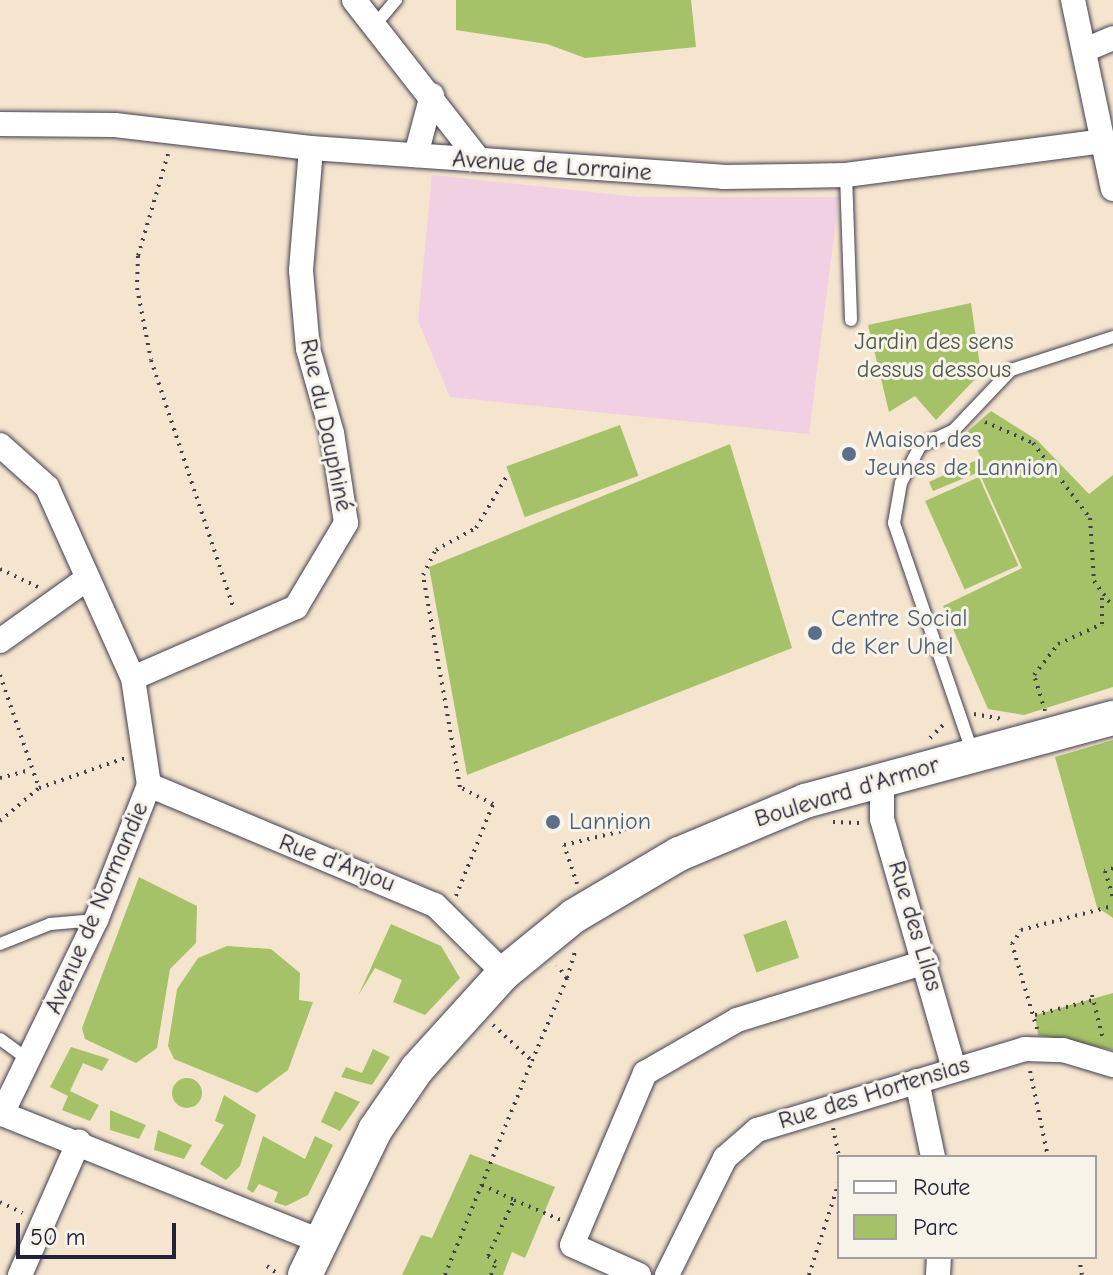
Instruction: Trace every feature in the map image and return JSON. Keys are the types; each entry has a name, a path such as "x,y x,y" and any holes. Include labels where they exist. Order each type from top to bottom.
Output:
{"main road":[{"name":"Boulevard d'Armor","path":"305,1275 318,1240 375,1130 417,1069 504,973 541,943 679,854 805,801 882,784 972,751 1113,718"}],"street":[{"path":"354,0 432,95 479,160"},
{"path":"1073,0 1113,189"},
{"path":"1085,50 1113,38"},
{"path":"416,155 432,95"},
{"name":"Avenue de Lorraine","path":"0,124 173,132 311,148 723,177 846,175 1103,141"},
{"name":"Rue du Dauphiné","path":"133,678 242,635 296,607 346,523 332,433 308,349 301,270 311,148"},
{"name":"Avenue de Normandie","path":"0,445 47,487 133,678 149,785 96,920 30,1061 1,1114"},
{"path":"0,641 88,578"},
{"name":"Rue des Lilas","path":"882,784 882,819 926,962 954,1068"},
{"name":"Rue d'Anjou","path":"149,785 450,913 504,973"},
{"path":"639,1275 572,1245 645,1073 737,1020 926,962"},
{"name":"Rue des Hortensias","path":"667,1275 725,1158 757,1130 954,1068 1033,1049 1106,1062"},
{"path":"917,1081 933,1155"},
{"path":"1,1114 79,1141 318,1240"},
{"path":"20,1275 79,1141"}],"lane":[{"path":"375,25 396,0"},
{"path":"846,175 851,320"},
{"path":"972,751 894,523 914,454 970,415 1011,370 1113,337"},
{"path":"0,944 50,924 96,920"},
{"path":"0,1039 30,1061"}],"path":[{"path":"173,132 138,256 137,288 151,360 242,635"},
{"path":"970,415 1033,443 1090,518 1094,581 1113,607"},
{"path":"450,913 493,804 460,787 423,575 436,550 476,528 508,474"},
{"path":"0,569 59,597"},
{"path":"1046,713 1034,675 1058,644 1102,624 1102,592"},
{"path":"0,675 30,770 39,788"},
{"path":"0,821 39,788 145,751"},
{"path":"0,778 30,770"},
{"path":"577,886 564,845 626,830 618,822"},
{"path":"1113,868 1105,871 1113,897"},
{"path":"1048,1155 1033,1049 1035,1015 1012,944 1021,930 1113,906"},
{"path":"445,1275 567,978 541,943"},
{"path":"1035,1015 1092,997 1106,1062"},
{"path":"473,1007 532,1061"},
{"path":"482,1185 579,1228"},
{"path":"809,1275 837,1188"},
{"path":"491,1275 496,1262 488,1256 514,1200"},
{"path":"267,1266 280,1275"}],"shaded area":[{"path":"432,175 639,197 839,197 809,434 450,397 418,321"}],"green space":[{"path":"456,0 691,0 696,47 585,58 547,44 456,30"},
{"name":"Jardin des sens dessus dessous","path":"971,303 981,373 936,420 915,396 889,412 868,325"},
{"path":"991,411 1037,440 1089,494 1113,475 1113,687 1024,715 988,709 943,606 1022,568 979,472 933,491 929,482 981,458 968,431"},
{"path":"620,425 638,476 525,517 506,466"},
{"path":"730,444 792,648 467,775 429,567"},
{"path":"979,477 1018,566 965,590 925,501"},
{"path":"1113,740 1113,918 1097,907 1055,757"},
{"path":"139,877 197,906 196,943 170,969 157,1048 136,1063 85,1039 82,1028"},
{"path":"786,920 799,958 756,972 743,935"},
{"path":"391,924 441,946 460,978 425,1015 393,1002 402,980 375,968 358,996"},
{"path":"227,946 271,949 300,973 299,1000 313,1002 288,1070 257,1093 174,1059 168,1046 177,989 198,958"},
{"path":"1113,993 1113,1050 1038,1035 1035,1015"},
{"path":"71,1047 109,1059 102,1071 83,1063 70,1091 99,1105 90,1121 62,1110 68,1096 50,1087"},
{"path":"373,1049 390,1057 372,1085 341,1077 346,1067 362,1073"},
{"path":"187,1078 198,1082 202,1093 198,1104 187,1108 176,1104 172,1093 176,1082"},
{"path":"335,1091 360,1102 340,1131 321,1122"},
{"path":"224,1095 256,1115 240,1166 226,1180 200,1164 224,1125 215,1121"},
{"path":"110,1110 146,1125 139,1139 110,1130"},
{"path":"158,1130 192,1145 184,1159 154,1150"},
{"path":"263,1136 305,1159 315,1136 333,1145 308,1195 286,1206 274,1202 278,1192 259,1184 253,1193 247,1189"},
{"path":"470,1154 555,1187 525,1258 512,1252 503,1275 402,1275 421,1235 432,1238"}],"place":[{"name":"Maison des Jeunes de Lannion","path":"849,454"},
{"name":"Centre Social de Ker Uhel","path":"815,633"},
{"name":"Lannion","path":"553,822"}]}
